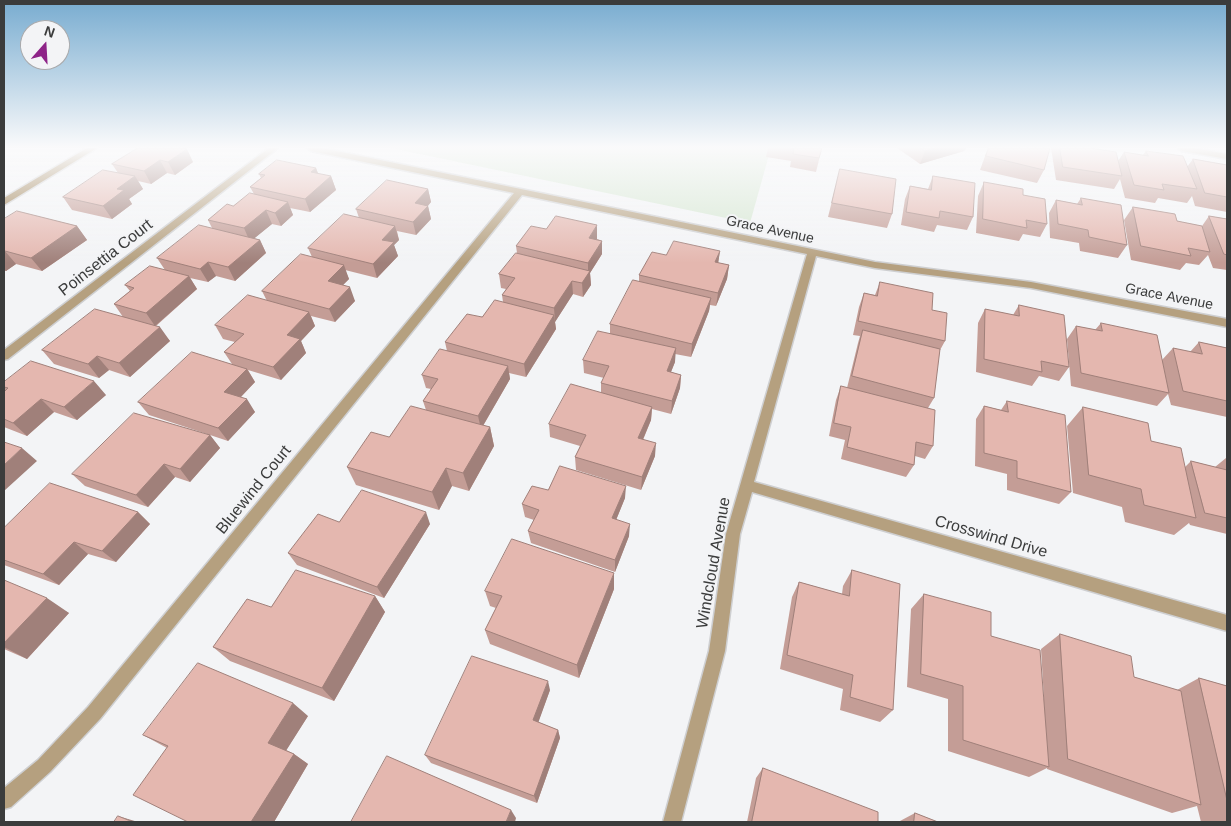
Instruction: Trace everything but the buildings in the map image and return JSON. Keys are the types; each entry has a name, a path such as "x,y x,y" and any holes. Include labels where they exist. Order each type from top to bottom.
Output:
{"main road":[{"path":"4,202 29,187"}],"street":[{"name":"Poinsettia Court","path":"4,356 224,187"},
{"name":"Grace Avenue","path":"498,187 875,265 1031,285 1227,323"},
{"name":"Bluewind Court","path":"4,800 44,766 94,712 520,191"},
{"name":"Windcloud Avenue","path":"672,822 718,651 733,534 812,252"},
{"name":"Crosswind Drive","path":"746,485 1227,623"}],"green space":[{"path":"576,187 760,187 750,223"}]}
